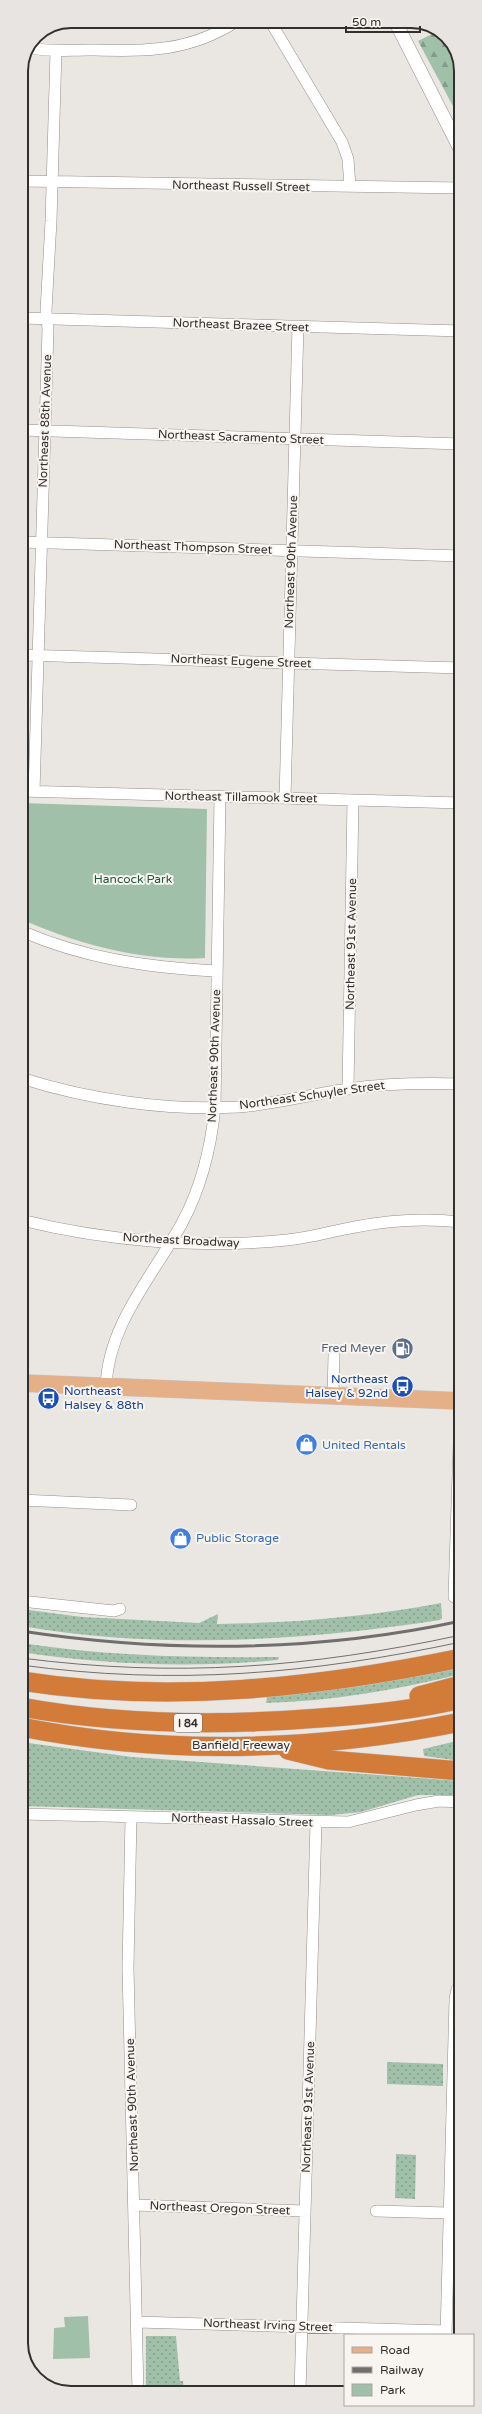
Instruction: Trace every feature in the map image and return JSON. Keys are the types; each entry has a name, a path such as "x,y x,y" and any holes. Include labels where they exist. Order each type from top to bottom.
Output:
{"highway":[{"path":"28,1682 126,1691 210,1691 333,1682 454,1659"},
{"path":"355,1716 454,1687"},
{"name":"Banfield Freeway","path":"28,1707 102,1718 210,1724 266,1723 355,1716 454,1700"},
{"name":"Banfield Freeway","path":"28,1728 136,1742 208,1746 272,1747 392,1734 454,1723"},
{"path":"272,1747 329,1760 454,1770"}],"main road":[{"path":"28,1383 454,1401"}],"street":[{"path":"34,48 56,51 142,51 181,46 202,40 223,28"},
{"path":"274,28 342,142 348,159 350,186"},
{"path":"399,28 454,137"},
{"name":"Northeast 88th Avenue","path":"34,792 56,51"},
{"name":"Northeast Russell Street","path":"28,181 454,188"},
{"name":"Northeast Brazee Street","path":"28,318 454,331"},
{"name":"Northeast 90th Avenue","path":"285,798 298,326"},
{"name":"Northeast Sacramento Street","path":"28,430 454,444"},
{"name":"Northeast Thompson Street","path":"28,542 454,556"},
{"name":"Northeast Eugene Street","path":"28,655 454,668"},
{"name":"Northeast Tillamook Street","path":"28,792 454,803"},
{"name":"Northeast 90th Avenue","path":"106,1387 108,1360 120,1329 145,1282 171,1242 188,1210 204,1165 215,1107 220,797"},
{"name":"Northeast 91st Avenue","path":"348,1089 353,800"},
{"path":"28,934 61,947 100,958 152,966 216,971"},
{"name":"Northeast Schuyler Street","path":"28,1080 93,1096 146,1103 215,1107 284,1102 348,1089 395,1083 454,1084"},
{"name":"Northeast Broadway","path":"28,1221 96,1234 171,1242 266,1242 306,1237 392,1221 424,1219 454,1221"},
{"path":"333,1396 334,1355"},
{"path":"28,1500 131,1505"},
{"path":"28,1602 114,1611 120,1609"},
{"name":"Northeast Hassalo Street","path":"28,1814 316,1822 363,1819 416,1805 439,1801 454,1802"},
{"name":"Northeast 90th Avenue","path":"131,1817 128,1968 138,2386"},
{"name":"Northeast 91st Avenue","path":"300,2386 316,1822"},
{"path":"446,2333 448,2213 454,2175"},
{"name":"Northeast Oregon Street","path":"134,2206 305,2211"},
{"path":"376,2212 448,2213"},
{"name":"Northeast Irving Street","path":"137,2322 301,2326 446,2333"}],"green space":[{"path":"433,34 448,49 454,66 454,108 418,41"},
{"name":"Hancock Park","path":"28,803 207,809 205,958 158,957 134,954 87,943 28,922"},
{"path":"441,1603 442,1618 440,1620 336,1633 231,1640 126,1638 28,1627 28,1610 82,1617 199,1623 218,1614 217,1624 357,1616"},
{"path":"28,1644 85,1651 150,1655 279,1657 278,1660 214,1664 150,1664 85,1660 28,1653"},
{"path":"454,1669 454,1676 388,1690 315,1700 266,1703 267,1697 362,1686"},
{"path":"454,1742 454,1760 424,1756 423,1749"},
{"path":"28,1743 132,1757 454,1780 454,1795 418,1795 361,1812 331,1815 28,1806"},
{"path":"387,2062 443,2064 443,2086 387,2084"},
{"path":"396,2154 416,2155 415,2199 395,2198"},
{"path":"88,2316 90,2358 53,2359 54,2328 65,2327 64,2317"},
{"path":"146,2336 176,2336 180,2381 183,2381 183,2386 146,2386"}],"tram line":[{"path":"28,1659 78,1664 134,1667 188,1668 242,1666 296,1662 350,1655 454,1636"},
{"path":"28,1666 133,1675 242,1673 296,1669 350,1662 454,1643"}],"railway":[{"path":"28,1632 131,1643 186,1646 241,1646 297,1644 352,1639 454,1622"}],"place":[{"name":"Fred Meyer","path":"402,1348"},
{"name":"Northeast Halsey & 92nd","path":"403,1386"},
{"name":"Northeast Halsey & 88th","path":"48,1398"},
{"name":"United Rentals","path":"307,1445"},
{"name":"Public Storage","path":"180,1538"}]}
